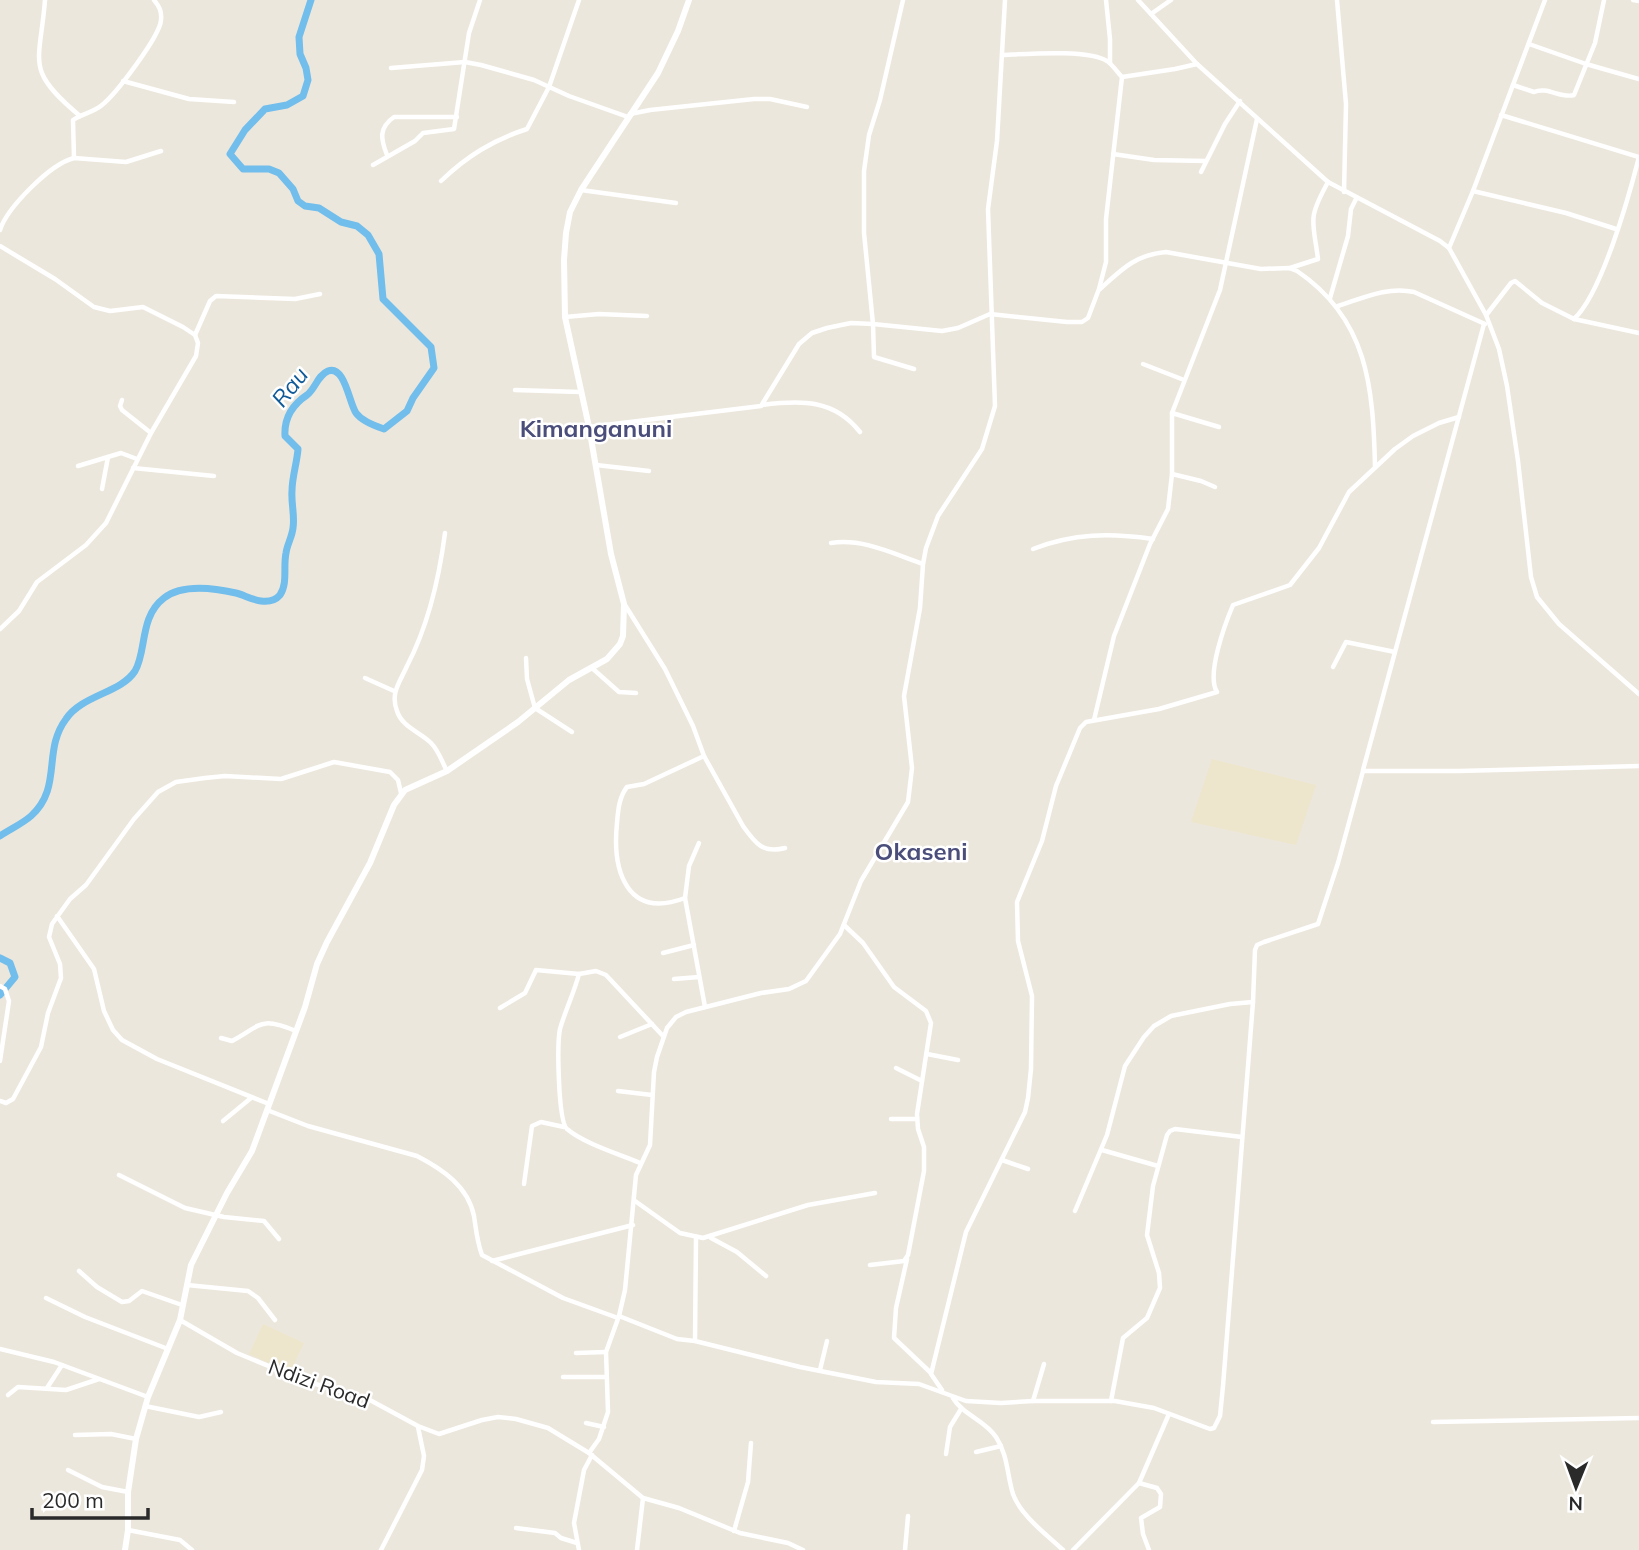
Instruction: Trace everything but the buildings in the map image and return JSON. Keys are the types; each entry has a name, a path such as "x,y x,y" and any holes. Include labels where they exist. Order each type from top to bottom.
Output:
{"street":[{"path":"45,0 39,67 51,89 80,116"},
{"path":"74,158 74,118 96,110 104,103 159,31 162,17 154,0"},
{"path":"373,165 415,141 423,133 453,130 470,33 480,0"},
{"path":"441,181 487,144 527,129 549,87 579,0"},
{"path":"125,1550 128,1492 136,1439 148,1396 180,1320 191,1265 227,1193 252,1151 327,942 370,863 394,805 401,793 447,771 518,722 569,680 607,659 620,644 625,623 624,604 611,554 589,427 565,317 566,233 570,212 581,190 658,73 689,0"},
{"path":"903,0 864,162 864,233 874,356 914,369"},
{"path":"579,1550 574,1524 577,1504 584,1470 608,1412 606,1352 619,1317 625,1290 636,1175 650,1145 654,1072 663,1036 680,1014 798,986 806,981 844,925 861,881 892,824 906,806 912,759 904,696 920,608 923,564 938,516 976,460 993,413 988,208 997,141 1006,0"},
{"path":"1106,0 1110,63"},
{"path":"1138,0 1197,64 1328,182 1449,248 1486,315 1487,324 1499,349 1507,386 1531,576 1537,597 1559,624 1639,694"},
{"path":"1151,14 1171,0"},
{"path":"1337,0 1346,104 1344,192"},
{"path":"1449,248 1545,0"},
{"path":"1513,85 1534,92 1543,89 1572,97 1576,93 1595,43 1604,0"},
{"path":"1633,0 1639,1"},
{"path":"1529,44 1639,79"},
{"path":"761,406 799,344 812,334 840,325 873,324 942,331 958,328 990,314 1067,322 1082,322 1088,317 1099,289 1107,249 1107,219 1122,78 1110,63 1083,55 1002,55"},
{"path":"391,68 465,62 495,68 628,116 650,110 736,100 769,99 807,107"},
{"path":"1122,78 1197,64"},
{"path":"123,81 182,98 234,103"},
{"path":"1201,172 1225,124 1240,102"},
{"path":"1501,115 1639,157 1592,293 1574,319"},
{"path":"387,155 381,140 382,134 384,126 394,117 457,117"},
{"path":"1094,720 1114,636 1168,509 1172,474 1172,412 1214,308 1257,119"},
{"path":"0,230 10,209 53,167 74,158 126,162 161,151"},
{"path":"1113,154 1154,160 1206,161"},
{"path":"1099,289 1126,266 1151,254 1166,252 1261,269 1289,268 1318,259 1312,221 1315,206 1328,182"},
{"path":"581,190 676,203"},
{"path":"1473,191 1566,213 1616,229"},
{"path":"1330,298 1356,198"},
{"path":"0,246 55,279 94,307 110,311 142,307 195,335 198,343 197,356 150,433 114,510 101,530 86,545 37,582 19,611 0,629"},
{"path":"1289,268 1306,277 1338,306 1355,338 1367,373 1373,416 1375,467"},
{"path":"1486,315 1511,283 1515,282 1542,303 1574,319 1639,333"},
{"path":"1338,306 1385,290 1403,289 1487,324"},
{"path":"195,335 214,297 295,299 320,294"},
{"path":"565,317 599,314 648,316"},
{"path":"57,916 94,969 104,1012 113,1030 122,1040 158,1059 251,1098 308,1126 417,1156 431,1164 457,1184 469,1200 482,1255 563,1298 677,1339 695,1340 876,1382 919,1384 953,1397 980,1403 1111,1401 1154,1409 1210,1429 1215,1427 1220,1416 1257,945 1318,924 1321,916 1487,324"},
{"path":"1143,364 1184,380"},
{"path":"515,390 580,392"},
{"path":"122,400 122,410 150,433"},
{"path":"589,427 783,402 817,404 843,414 860,432"},
{"path":"1172,412 1219,427"},
{"path":"931,1374 966,1232 1025,1112 1031,1084 1032,996 1018,941 1017,902 1042,841 1056,786 1080,728 1086,722 1158,709 1217,692 1213,670 1233,605 1290,585 1319,548 1349,492 1413,436 1459,417"},
{"path":"78,466 121,453 138,459"},
{"path":"102,489 108,457"},
{"path":"595,465 649,471"},
{"path":"133,468 214,476"},
{"path":"1172,474 1215,487"},
{"path":"445,533 440,570 426,623 394,691 396,711 400,718 433,744 447,771"},
{"path":"1033,549 1053,541 1088,535 1124,535 1153,539"},
{"path":"831,543 862,544 923,564"},
{"path":"624,604 665,668 693,726 704,757 750,837 769,851 785,848"},
{"path":"1333,667 1346,642 1395,652"},
{"path":"526,658 527,679 535,708 572,732"},
{"path":"592,668 619,692 636,693"},
{"path":"365,678 394,691"},
{"path":"685,898 652,903 631,894 625,886 617,862 617,817 621,798 628,788 645,784 704,757"},
{"path":"0,1101 6,1103 13,1099 41,1047 48,1013 61,978 61,964 48,934 57,916 94,875 147,802 158,792 176,782 225,776 281,779 334,762 390,772 398,780 401,793"},
{"path":"1363,771 1639,766"},
{"path":"699,843 689,866 685,898 705,1006"},
{"path":"844,925 863,943 894,987 926,1011 931,1023 917,1119 924,1147 924,1171 896,1308 894,1338 931,1374 944,1393"},
{"path":"663,953 694,945"},
{"path":"500,1008 525,993 536,970 579,974 596,971 606,975 663,1036"},
{"path":"565,1127 559,1106 559,1036 579,974"},
{"path":"674,979 699,977"},
{"path":"0,986 5,989 9,1001 0,1061"},
{"path":"1075,1211 1102,1150 1125,1066 1144,1037 1163,1019 1230,1004 1253,1002"},
{"path":"221,1038 232,1041 261,1023 296,1031"},
{"path":"620,1037 652,1024"},
{"path":"927,1054 958,1060"},
{"path":"896,1068 922,1081"},
{"path":"618,1091 652,1095"},
{"path":"223,1121 251,1098"},
{"path":"891,1119 917,1119"},
{"path":"524,1184 532,1126 541,1122 565,1127 589,1141 640,1163"},
{"path":"1111,1401 1123,1338 1150,1314 1160,1288 1159,1273 1147,1235 1158,1166 1170,1130 1187,1129 1242,1138"},
{"path":"1102,1150 1158,1166"},
{"path":"1002,1160 1028,1169"},
{"path":"120,1175 166,1200 216,1216 264,1221 279,1239"},
{"path":"635,1200 680,1233 696,1238 710,1238 808,1205 875,1193"},
{"path":"491,1261 633,1225"},
{"path":"695,1340 696,1238"},
{"path":"710,1238 737,1252 766,1276"},
{"path":"870,1265 899,1262 907,1257"},
{"path":"79,1271 122,1303 142,1291 182,1305"},
{"path":"187,1285 248,1291 258,1298 275,1320"},
{"path":"46,1298 85,1317 168,1349"},
{"name":"Ndizi Road","path":"180,1320 237,1353 305,1381 368,1399 418,1426 439,1434 498,1417 548,1428 590,1454 643,1498 679,1508 734,1531 788,1543 803,1550"},
{"path":"820,1370 827,1341"},
{"path":"0,1349 62,1365 148,1396"},
{"path":"576,1353 606,1352"},
{"path":"1033,1401 1044,1364"},
{"path":"47,1388 62,1365"},
{"path":"563,1377 606,1377"},
{"path":"8,1395 19,1387 66,1390 100,1379"},
{"path":"953,1397 961,1409 988,1427 1001,1446 1017,1503 1063,1550"},
{"path":"145,1406 199,1417 220,1412"},
{"path":"946,1454 950,1427 961,1409"},
{"path":"1073,1550 1139,1483 1169,1414"},
{"path":"1433,1422 1639,1418"},
{"path":"586,1423 604,1427"},
{"path":"382,1550 422,1469 424,1455 418,1426"},
{"path":"75,1435 111,1434 136,1439"},
{"path":"734,1531 748,1482 751,1443"},
{"path":"976,1452 1001,1446"},
{"path":"68,1470 102,1488 128,1492"},
{"path":"1139,1483 1157,1488 1162,1498 1158,1510 1141,1518 1149,1550"},
{"path":"637,1550 643,1498"},
{"path":"905,1550 908,1516"},
{"path":"516,1528 555,1533 561,1538 577,1542"},
{"path":"128,1530 180,1540 192,1550"}],"shaded area":[{"path":"1212,759 1316,785 1296,845 1191,822"},
{"path":"263,1324 304,1343 290,1373 249,1354"}],"waterway":[{"name":"Rau","path":"0,836 31,816 41,805 50,781 55,744 66,719 82,704 121,684 135,671 147,624 156,606 164,598 180,591 199,588 227,591 264,601 274,600 280,595 284,585 285,558 293,528 292,486 298,449 285,436 286,424 293,408 310,392 321,376 328,371 339,374 356,413 384,429 407,411 434,368 431,347 383,299 379,254 368,235 357,226 341,222 319,208 305,206 298,201 293,189 279,173 269,169 243,169 230,154 245,130 265,109 287,105 303,96 308,80 300,54 299,37 311,0"},
{"name":"Rau","path":"0,958 10,963 15,977 0,995"}],"district":[{"name":"Kimanganuni","path":"596,429"},
{"name":"Okaseni","path":"921,852"}]}
